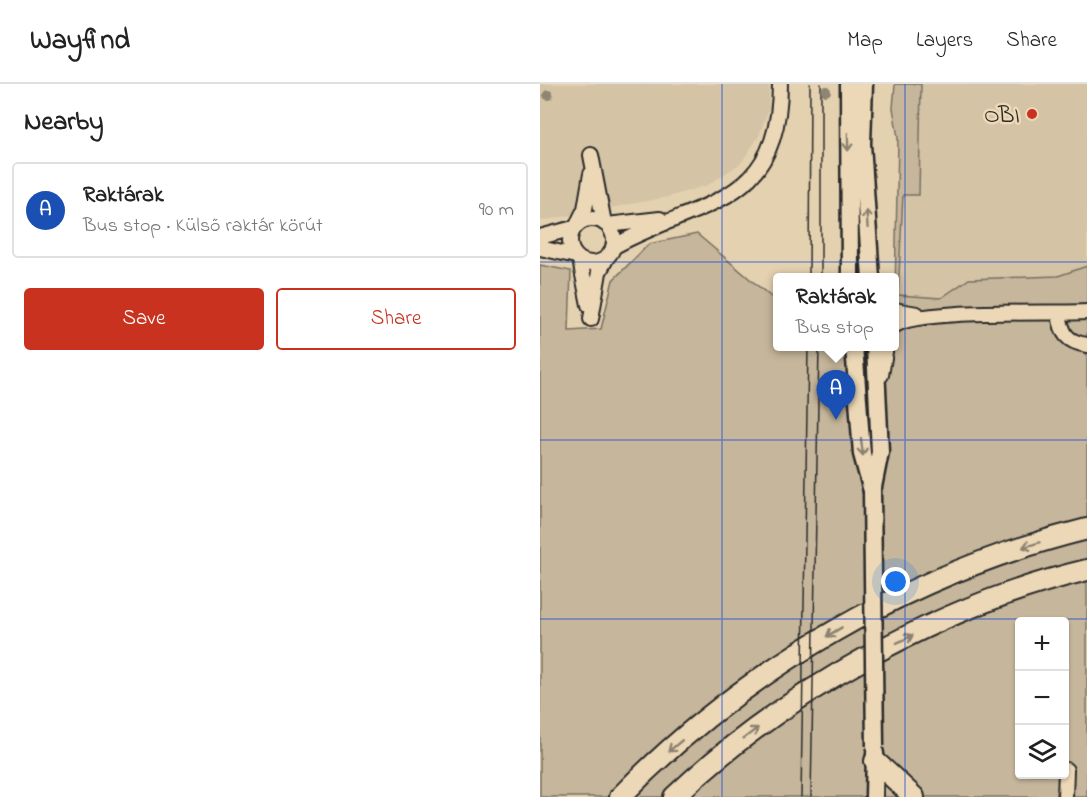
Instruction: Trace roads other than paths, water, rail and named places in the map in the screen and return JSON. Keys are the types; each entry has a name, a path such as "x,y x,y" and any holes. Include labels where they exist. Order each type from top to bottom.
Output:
{"highway":[{"path":"620,797 669,750 717,711 792,658 846,625 891,601 990,559 1087,529"},
{"path":"674,797 715,761 782,711 833,678 902,639 993,599 1087,570"},
{"path":"875,754 914,797"}],"main road":[{"path":"849,84 850,273"},
{"path":"864,84 862,144 871,273"},
{"path":"854,351 862,454 872,490"},
{"path":"874,797 872,490 880,452 875,351"}],"street":[{"path":"540,248 592,263 680,216 719,202 751,177 773,141 780,110 780,84"},
{"path":"591,155 592,169 606,224 613,235 611,251 599,272 591,318 578,258 570,246 576,226 585,209 592,169"},
{"path":"540,237 576,226 590,219 606,224 623,225 680,216"},
{"path":"899,311 932,315 1087,312"},
{"path":"1059,314 1062,331 1066,337 1087,345"},
{"path":"899,323 932,315"},
{"path":"878,389 885,351"},
{"path":"1065,797 1066,779"}],"tram line":[{"path":"809,273 810,84"},
{"path":"821,84 821,273"},
{"path":"801,797 808,351"},
{"path":"811,797 819,351"}],"place":[{"name":"OBI","path":"1032,114"},
{"name":"Raktárak","path":"836,420"}]}
